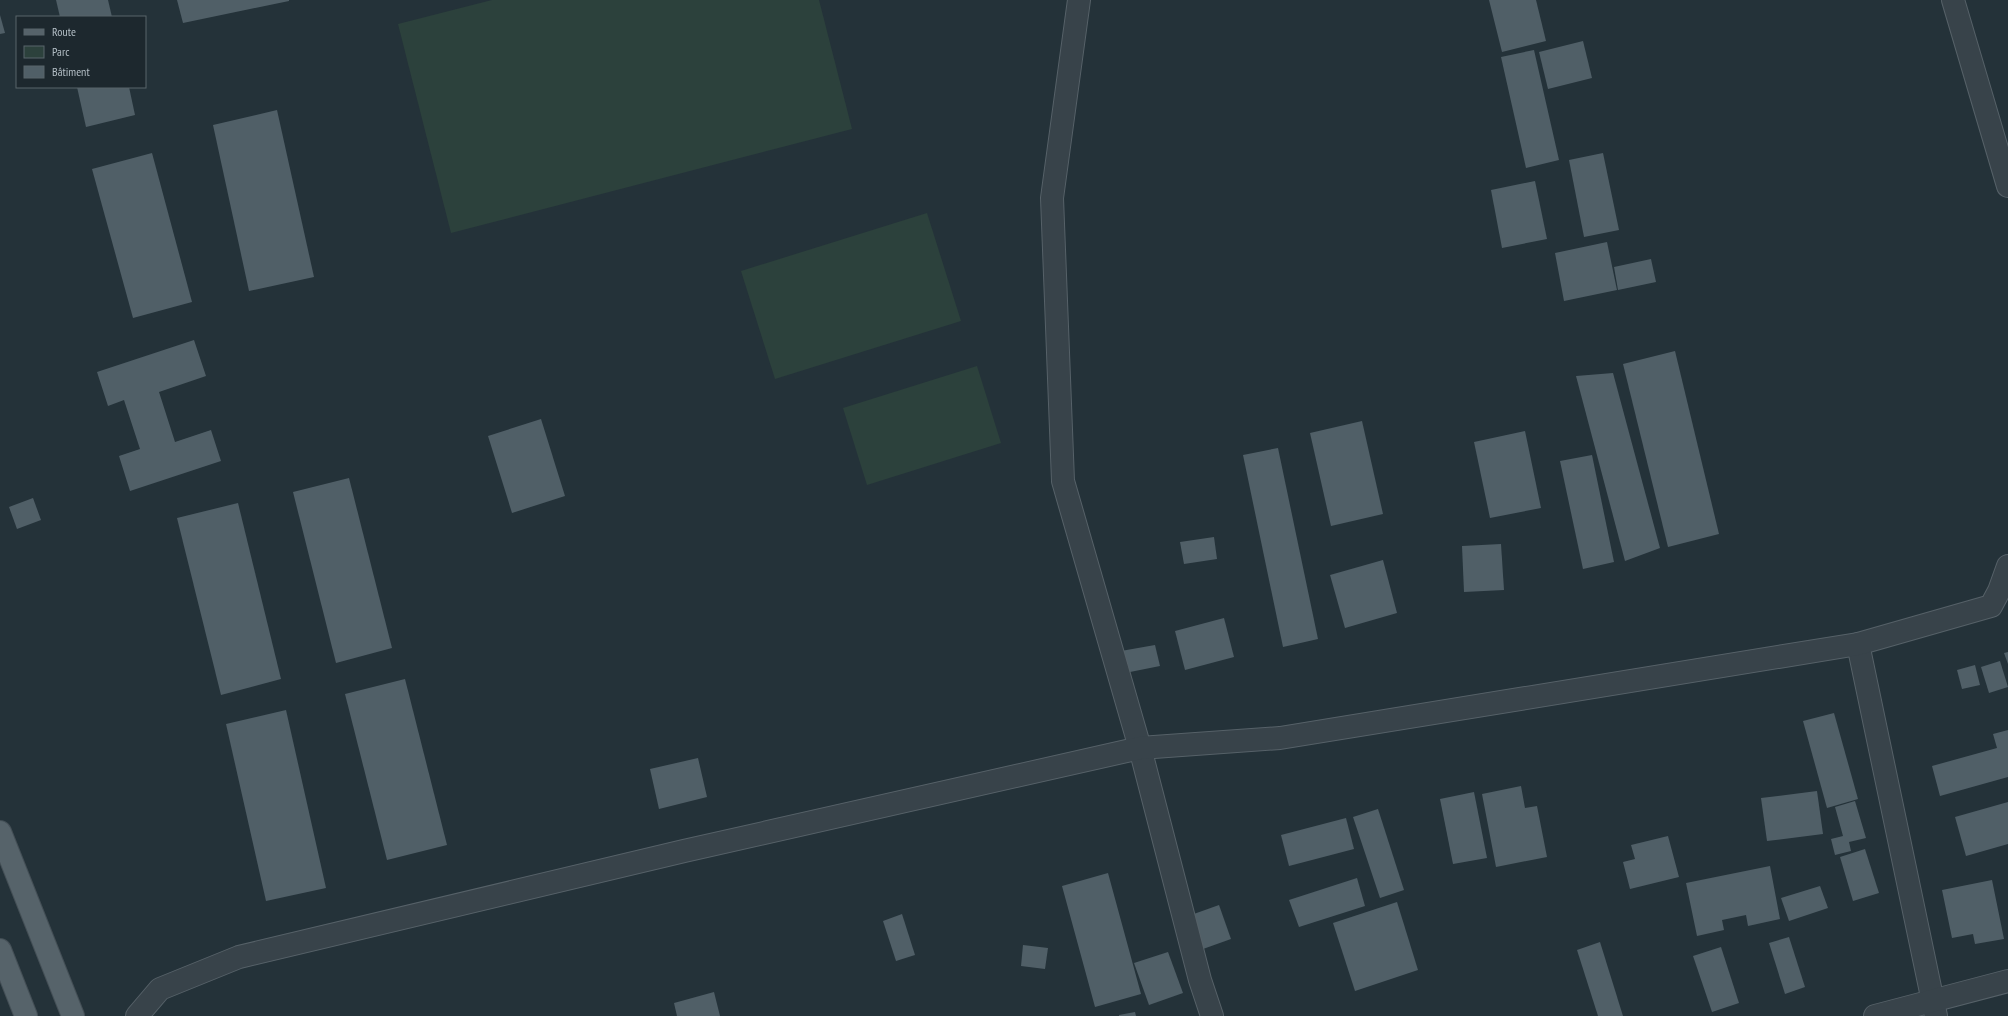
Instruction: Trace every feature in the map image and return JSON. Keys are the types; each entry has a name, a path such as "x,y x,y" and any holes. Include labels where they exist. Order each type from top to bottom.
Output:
{"main road":[{"path":"0,832 73,1016"},
{"path":"0,950 26,1016"}],"street":[{"path":"1079,0 1052,198 1063,481 1140,748 1200,980 1212,1016"},
{"path":"1953,0 2008,186"},
{"path":"137,1016 160,989 240,957 684,851 1140,748 1280,738 1858,644 1991,606 1999,591 2008,566"},
{"path":"1858,644 1934,1009"},
{"path":"1875,1016 1934,1009 2008,981"}],"green space":[{"path":"492,0 819,0 852,129 451,233 398,24"},
{"path":"927,213 961,321 775,379 741,271"},
{"path":"977,366 1001,443 867,485 843,408"}],"building":[{"path":"56,0 108,0 112,16 60,16"},
{"path":"177,0 289,0 289,1 183,23"},
{"path":"1489,0 1536,0 1546,41 1502,52"},
{"path":"0,15 5,33 0,34"},
{"path":"1583,41 1592,78 1548,89 1539,52"},
{"path":"1534,50 1559,160 1526,168 1501,57"},
{"path":"77,88 129,88 135,115 86,127"},
{"path":"277,110 314,277 249,291 213,125"},
{"path":"152,153 192,302 133,318 92,169"},
{"path":"1603,153 1619,230 1584,237 1569,160"},
{"path":"1535,181 1547,239 1502,248 1491,190"},
{"path":"1607,242 1617,290 1564,301 1555,253"},
{"path":"1651,259 1656,282 1618,290 1614,267"},
{"path":"194,340 206,376 159,392 175,442 211,430 221,461 130,491 119,456 140,449 124,400 108,406 97,372"},
{"path":"1675,351 1719,534 1668,547 1623,364"},
{"path":"1613,373 1660,548 1625,561 1576,376"},
{"path":"541,419 565,496 512,513 488,436"},
{"path":"1362,421 1383,514 1331,526 1310,433"},
{"path":"1525,431 1541,508 1490,518 1474,442"},
{"path":"1278,448 1318,639 1283,647 1243,455"},
{"path":"1592,455 1614,562 1583,569 1560,461"},
{"path":"349,478 392,648 336,663 293,492"},
{"path":"33,498 41,520 17,529 9,507"},
{"path":"238,503 281,679 221,695 177,518"},
{"path":"1214,537 1217,559 1184,564 1180,542"},
{"path":"1501,544 1504,590 1464,592 1462,546"},
{"path":"1383,560 1397,613 1345,628 1330,575"},
{"path":"1224,618 1234,657 1185,670 1175,631"},
{"path":"1155,645 1160,666 1125,673 1121,651"},
{"path":"2008,652 2008,664 2004,653"},
{"path":"2000,661 2008,687 1989,693 1981,667"},
{"path":"1975,665 1980,685 1962,689 1957,670"},
{"path":"405,679 447,845 387,860 345,694"},
{"path":"286,710 326,888 266,901 226,724"},
{"path":"1834,713 1858,799 1827,808 1803,721"},
{"path":"2008,730 2008,777 1940,796 1932,766 1997,748 1993,734"},
{"path":"698,758 707,797 659,809 650,769"},
{"path":"1521,786 1525,808 1537,806 1547,857 1496,867 1482,794"},
{"path":"1817,791 1823,834 1767,841 1761,798"},
{"path":"1474,792 1487,858 1453,864 1440,799"},
{"path":"1855,801 1866,838 1849,842 1851,851 1835,855 1831,839 1843,836 1835,807"},
{"path":"2008,802 2008,844 1966,856 1955,817"},
{"path":"1378,809 1404,890 1380,898 1353,817"},
{"path":"1346,818 1354,849 1289,866 1281,835"},
{"path":"1668,836 1679,877 1630,889 1623,862 1635,859 1631,845"},
{"path":"1865,849 1879,893 1853,901 1840,857"},
{"path":"1770,866 1780,919 1748,926 1746,915 1722,920 1724,930 1697,936 1686,883"},
{"path":"1108,873 1141,994 1095,1007 1062,886"},
{"path":"1357,878 1365,906 1299,927 1289,900"},
{"path":"1992,880 2004,939 1975,944 1973,934 1952,938 1942,890"},
{"path":"1820,886 1828,908 1789,921 1781,898"},
{"path":"1397,902 1418,970 1355,991 1333,923"},
{"path":"1219,905 1231,939 1203,949 1191,915"},
{"path":"902,914 915,955 896,961 883,921"},
{"path":"1789,937 1805,987 1785,994 1769,943"},
{"path":"1600,942 1623,1016 1598,1016 1577,950"},
{"path":"1023,945 1048,948 1045,969 1021,966"},
{"path":"1721,947 1739,1003 1712,1012 1693,956"},
{"path":"1168,952 1183,993 1149,1005 1134,963"},
{"path":"714,992 720,1016 677,1016 674,1003"},
{"path":"1135,1012 1136,1016 1119,1016 1119,1015"}]}
